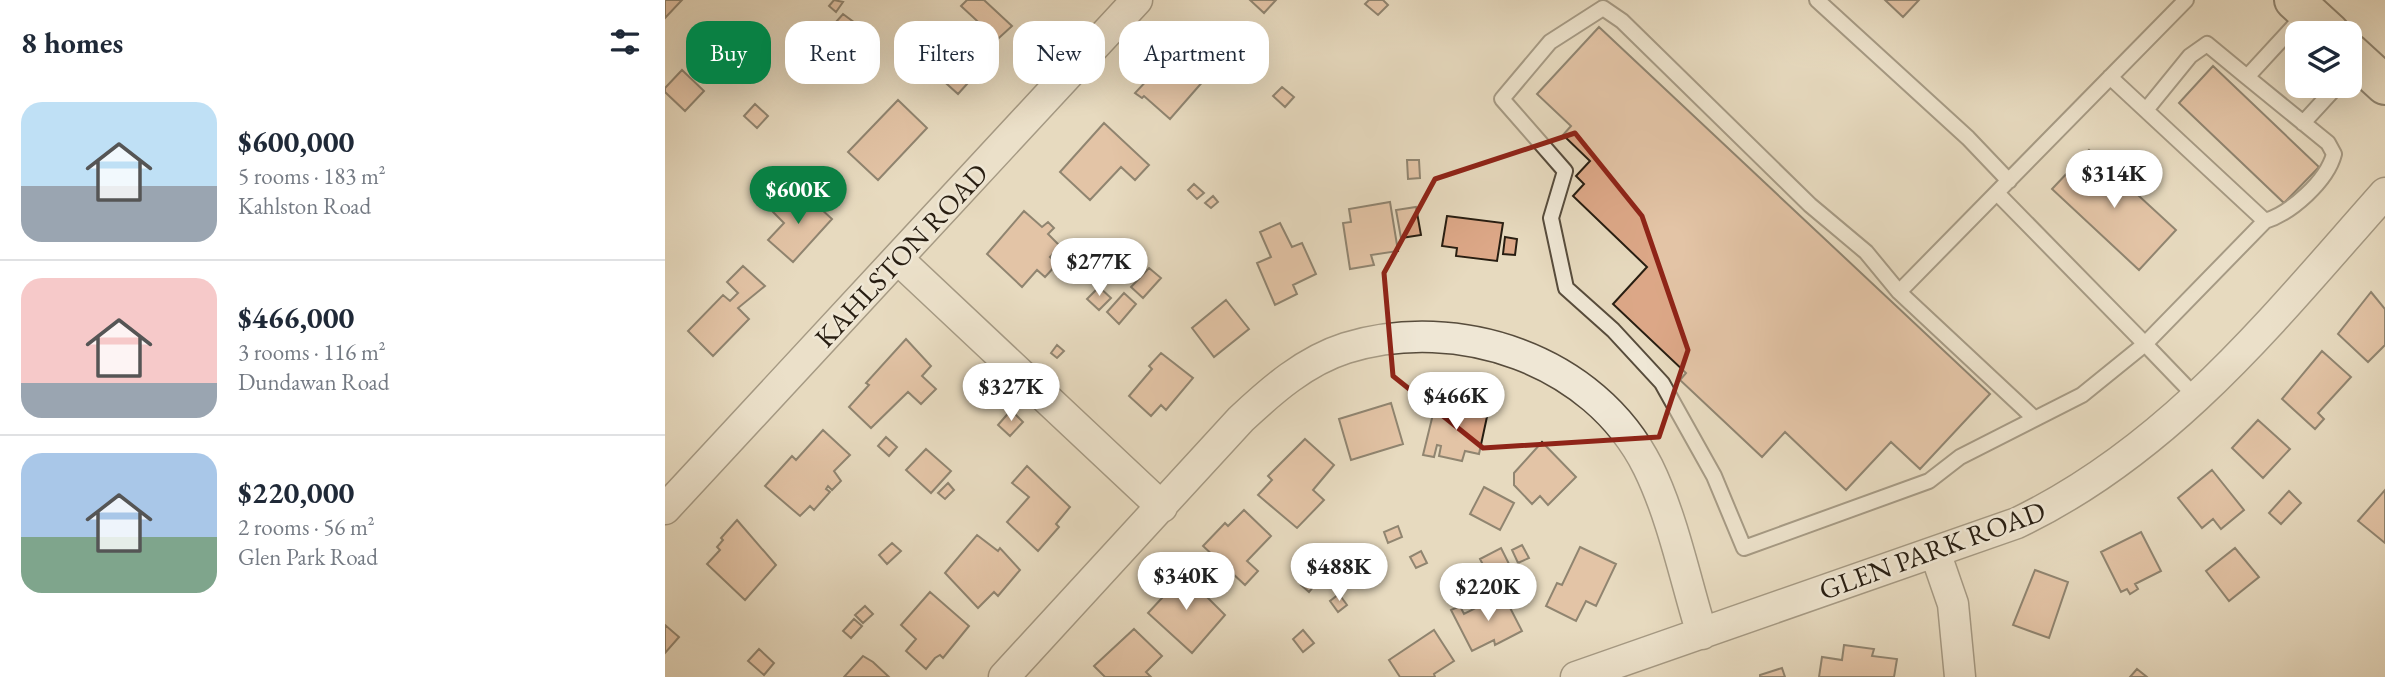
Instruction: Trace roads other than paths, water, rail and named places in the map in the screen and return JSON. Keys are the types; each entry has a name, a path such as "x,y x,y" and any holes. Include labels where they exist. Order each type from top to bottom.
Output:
{"street":[{"name":"KAHLSTON ROAD","path":"665,509 1137,0"},
{"name":"GLEN PARK ROAD","path":"1576,677 2017,523 2065,499 2159,433 2196,397 2385,193"},
{"path":"898,259 1162,507"},
{"path":"1004,677 1241,419 1295,373 1346,348 1377,341 1425,337 1481,341 1538,361 1594,399 1623,429 1648,467 1702,634"},
{"path":"1935,552 1953,604 1960,677"}],"lane":[{"path":"1817,0 1968,138 2009,181"},
{"path":"1899,292 2186,0"},
{"path":"2035,419 1899,292 1866,251 1811,205 1622,21 1604,8 1550,42 1502,99 1565,171 1551,218 1566,288 1613,330 1662,383 1714,476 1744,548 1929,481 1960,457 2035,419 2082,395 2145,344 2265,221 2291,210 2331,165 2334,154 2328,143 2207,44 2190,56 2146,110"},
{"path":"2247,77 2310,15"},
{"path":"2110,77 2265,221"},
{"path":"2303,123 2329,98"},
{"path":"1997,193 2196,397"}]}
